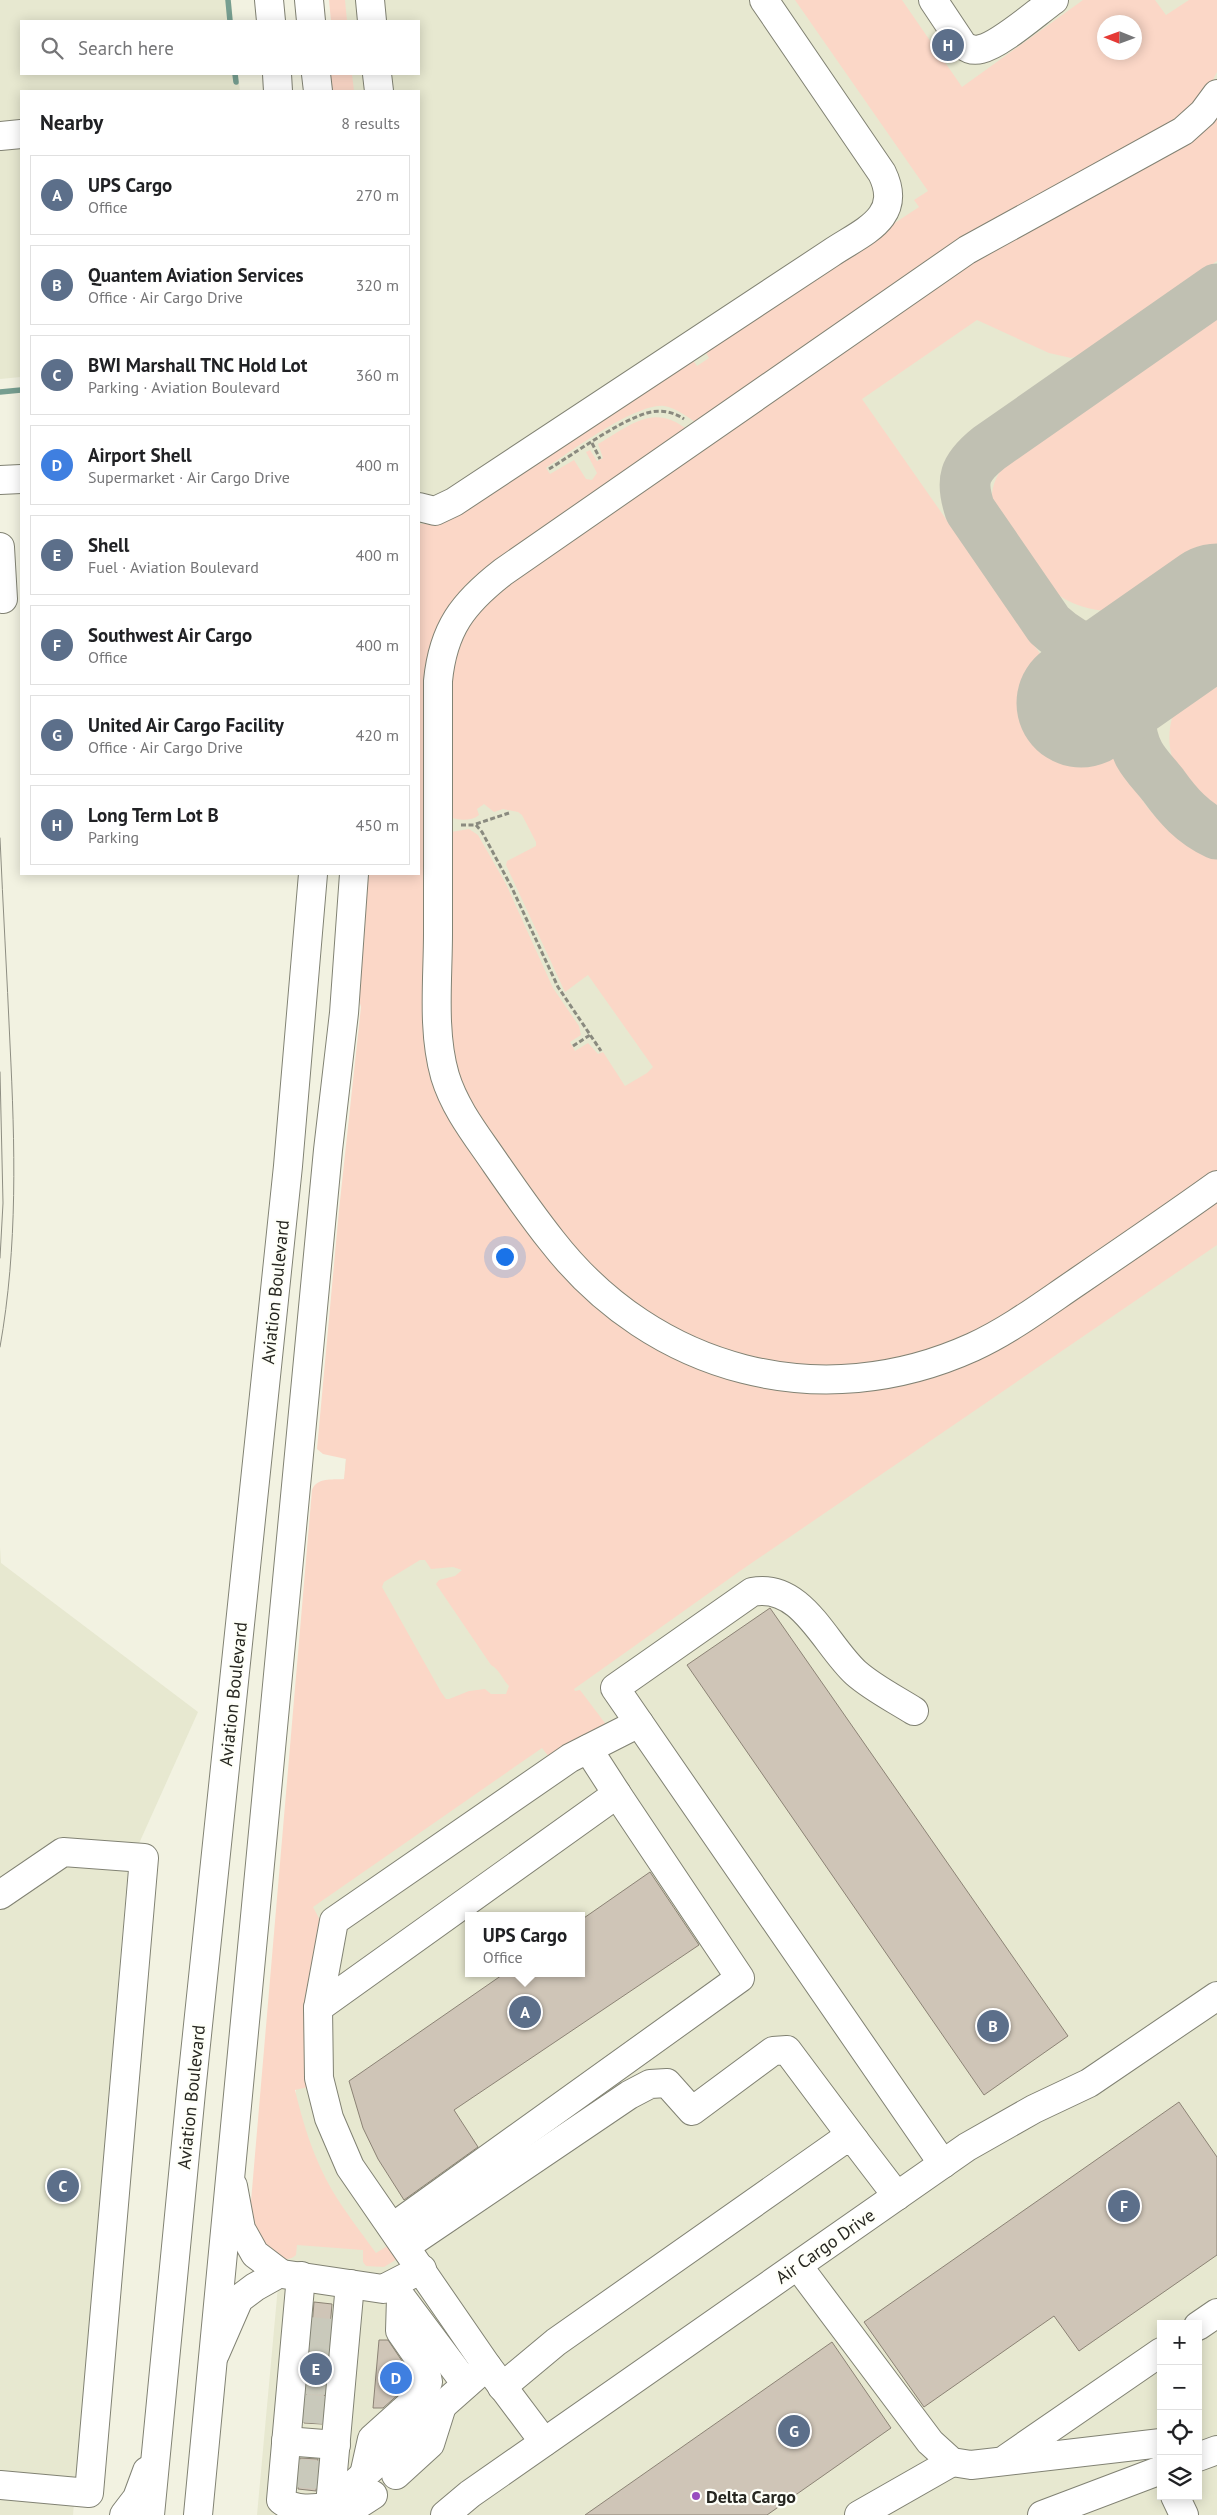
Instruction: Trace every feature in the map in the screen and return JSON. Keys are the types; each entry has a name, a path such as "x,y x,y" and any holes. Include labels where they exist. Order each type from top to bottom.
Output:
{"main road":[{"path":"269,0 271,20"},
{"path":"310,0 312,20"},
{"path":"370,0 372,20"},
{"path":"420,507 435,511 454,502 830,253 884,215 889,197 882,173 764,0"},
{"path":"933,0 963,45 968,49 975,50 992,44 1054,0"},
{"path":"276,75 278,90"},
{"path":"316,75 318,90"},
{"path":"377,75 379,90"},
{"path":"1217,94 1203,113 1183,131 967,250 503,572 478,592 458,616 449,632 440,664 438,824 438,1026 441,1059 451,1092 466,1121 526,1207 579,1274 630,1319 685,1348 724,1364 792,1378 859,1379 924,1366 1005,1331 1217,1185"},
{"path":"0,136 20,134"},
{"path":"0,480 20,479"},
{"path":"0,547 3,599"},
{"name":"Aviation Boulevard","path":"150,2515 190,2102 288,1166 313,875"},
{"path":"198,2515 328,1150 344,1013 354,875"},
{"path":"914,1711 858,1675 843,1661 799,1604 766,1589 752,1592 615,1688 943,2164"},
{"path":"544,2442 494,2377 422,2269 350,2167 328,2118 319,2078 318,2008 334,1921 570,1758 639,1723"},
{"path":"399,2236 740,1978 588,1749"},
{"path":"318,2008 618,1794"},
{"path":"0,1895 63,1852 144,1858 89,2493 0,2485"},
{"name":"Air Cargo Drive","path":"451,2513 470,2494 967,2146 1034,2108 1089,2083 1217,1996"},
{"path":"399,2236 650,2084 667,2083 692,2111 773,2051 787,2050 897,2196"},
{"path":"350,2284 318,2357 313,2409 286,2441 289,2473 283,2507 336,2510 368,2485 442,2406 466,2384 494,2377 556,2342 842,2141 855,2141"},
{"path":"230,2167 241,2229 255,2254 290,2275 396,2291 466,2384"},
{"path":"798,2266 930,2442 952,2462 965,2465 1157,2443"},
{"path":"396,2291 422,2269"},
{"path":"290,2275 318,2357 313,2409 336,2445 327,2476 336,2510"},
{"path":"212,2360 239,2299 255,2287 290,2275"},
{"path":"368,2485 372,2439 421,2395 428,2382 426,2367 400,2331 396,2291"},
{"path":"1202,2323 1217,2313"},
{"path":"1004,2461 1157,2355"},
{"path":"396,2474 430,2444 442,2406"},
{"path":"1202,2439 1217,2437"},
{"path":"124,2515 137,2498 157,2441"},
{"path":"286,2441 336,2445"},
{"path":"1202,2456 1217,2450"},
{"path":"859,2515 952,2462"},
{"path":"1042,2515 1157,2472"},
{"path":"1177,2500 1184,2515"}],"path":[{"path":"550,470 592,443 640,416 657,412 682,417 701,435"},
{"path":"592,443 600,460"},
{"path":"438,824 476,825 509,813"},
{"path":"476,825 482,832 512,888 562,995 601,1051"},
{"path":"573,1046 590,1035"}],"shaded area":[{"path":"0,0 231,0 233,20 20,20 20,75 238,75 240,90 20,90 20,377 0,379"},
{"path":"329,0 345,0 347,20 331,20"},
{"path":"344,0 1217,0 1217,2515 257,2515 314,1894 348,1430 420,875 420,90 353,90 351,75 420,75 420,20 346,20"},
{"path":"795,0 902,0 962,87 1083,0 1155,0 1166,15 1189,0 1217,0 1217,72 1206,94 1190,113 698,424 673,409 664,406 652,407 621,420 546,468 550,474 574,460 586,479 592,480 597,473 586,452 590,450 597,461 603,458 598,444 632,424 654,417 665,418 676,422 689,431 473,578 450,605 434,636 428,659 426,1020 541,1247 572,1283 631,1332 881,1387 1217,1199 1217,1245 740,1571 574,1689 575,1691 580,1690 605,1723 601,1729 592,1731 549,1757 542,1748 313,1907 322,1924 308,2087 295,2090 310,2141 332,2190 376,2253 389,2245 397,2259 384,2267 366,2266 363,2262 363,2250 297,2245 296,2255 292,2258 282,2258 272,2254 260,2245 250,2213 312,1490 321,1481 344,1479 346,1459 323,1454 317,1449 339,1210 361,1007 358,996 368,875 420,875 420,524 443,522 691,358 697,366 709,358 704,349 919,207 914,200 928,191","holes":["420,1560 425,1560 431,1569 453,1567 462,1570 455,1576 439,1580 436,1584 491,1665 497,1669 509,1686 506,1694 491,1694 485,1689 469,1691 446,1699 441,1692 382,1587 384,1582"]},
{"path":"331,75 352,75 354,90 331,90"},
{"path":"1217,113 1217,261 1085,354 1071,358 1049,353 977,320 862,399 1148,808 1179,838 1217,859 1217,1170 994,1324 895,1362 808,1368 717,1350 643,1313 580,1259 475,1112 458,1077 450,1032 451,832 469,829 478,835 506,884 553,988 579,1026 581,1035 570,1042 575,1051 588,1043 598,1054 603,1052 625,1086 647,1073 653,1067 588,975 565,992 506,865 507,861 536,846 536,842 522,815 518,812 503,809 494,812 484,804 477,809 479,815 473,818 461,820 451,817 449,706 454,664 459,645 473,618 494,595 947,277"},
{"path":"1217,317 1217,553 1165,591 1151,599 1122,610 1095,610 1065,599 1052,590 1032,566 1002,522 992,500 994,484 998,475 1007,462"},
{"path":"1217,659 1217,811 1195,795 1180,777 1172,757 1169,736 1173,715 1182,695 1197,676"},
{"path":"0,1547 1,1563 198,1712 128,1868 73,2515 0,2515"}],"building":[{"path":"770,1608 1068,2036 984,2095 687,1665"},
{"path":"650,1872 699,1945 454,2110 478,2147 404,2200 378,2159 363,2128 349,2081 499,1977 585,1977 585,1917"},
{"path":"1179,2102 1217,2157 1217,2255 1079,2351 1054,2316 924,2407 864,2322"},
{"path":"314,2302 332,2304 322,2424 304,2423"},
{"path":"379,2340 388,2340 410,2373 412,2380 409,2385 383,2408 373,2408"},
{"path":"832,2342 891,2428 767,2515 585,2515"},
{"path":"300,2458 318,2459 316,2491 298,2489"}],"waterway":[{"path":"228,0 230,20"},
{"path":"235,75 236,82"},
{"path":"0,392 20,390"}],"taxiway":[{"path":"1150,655 1121,656 1096,652 1072,642 1049,625 970,510 965,490 966,475 974,462 989,448 1217,289"},
{"path":"1150,655 1139,679 1132,704 1131,729 1134,742 1144,762 1180,807 1201,825 1217,834"}],"runway":[{"path":"1081,703 1217,608"}],"tunnel":[{"path":"308,2331 332,2333"},
{"path":"305,2356 329,2357"},
{"path":"303,2380 327,2381"},
{"path":"300,2408 324,2410"},
{"path":"294,2473 321,2475"}],"tram line":[{"path":"0,838 14,1158 10,1271 0,1347"},
{"path":"0,1072 3,1203 0,1258"}],"place":[{"name":"Long Term Lot B","path":"948,45"},
{"name":"UPS Cargo","path":"525,2012"},
{"name":"Quantem Aviation Services","path":"993,2026"},
{"name":"BWI Marshall TNC Hold Lot","path":"63,2186"},
{"name":"Southwest Air Cargo","path":"1124,2206"},
{"name":"Shell","path":"316,2369"},
{"name":"Airport Shell","path":"396,2378"},
{"name":"United Air Cargo Facility","path":"794,2431"},
{"name":"Delta Cargo","path":"696,2496"}]}
